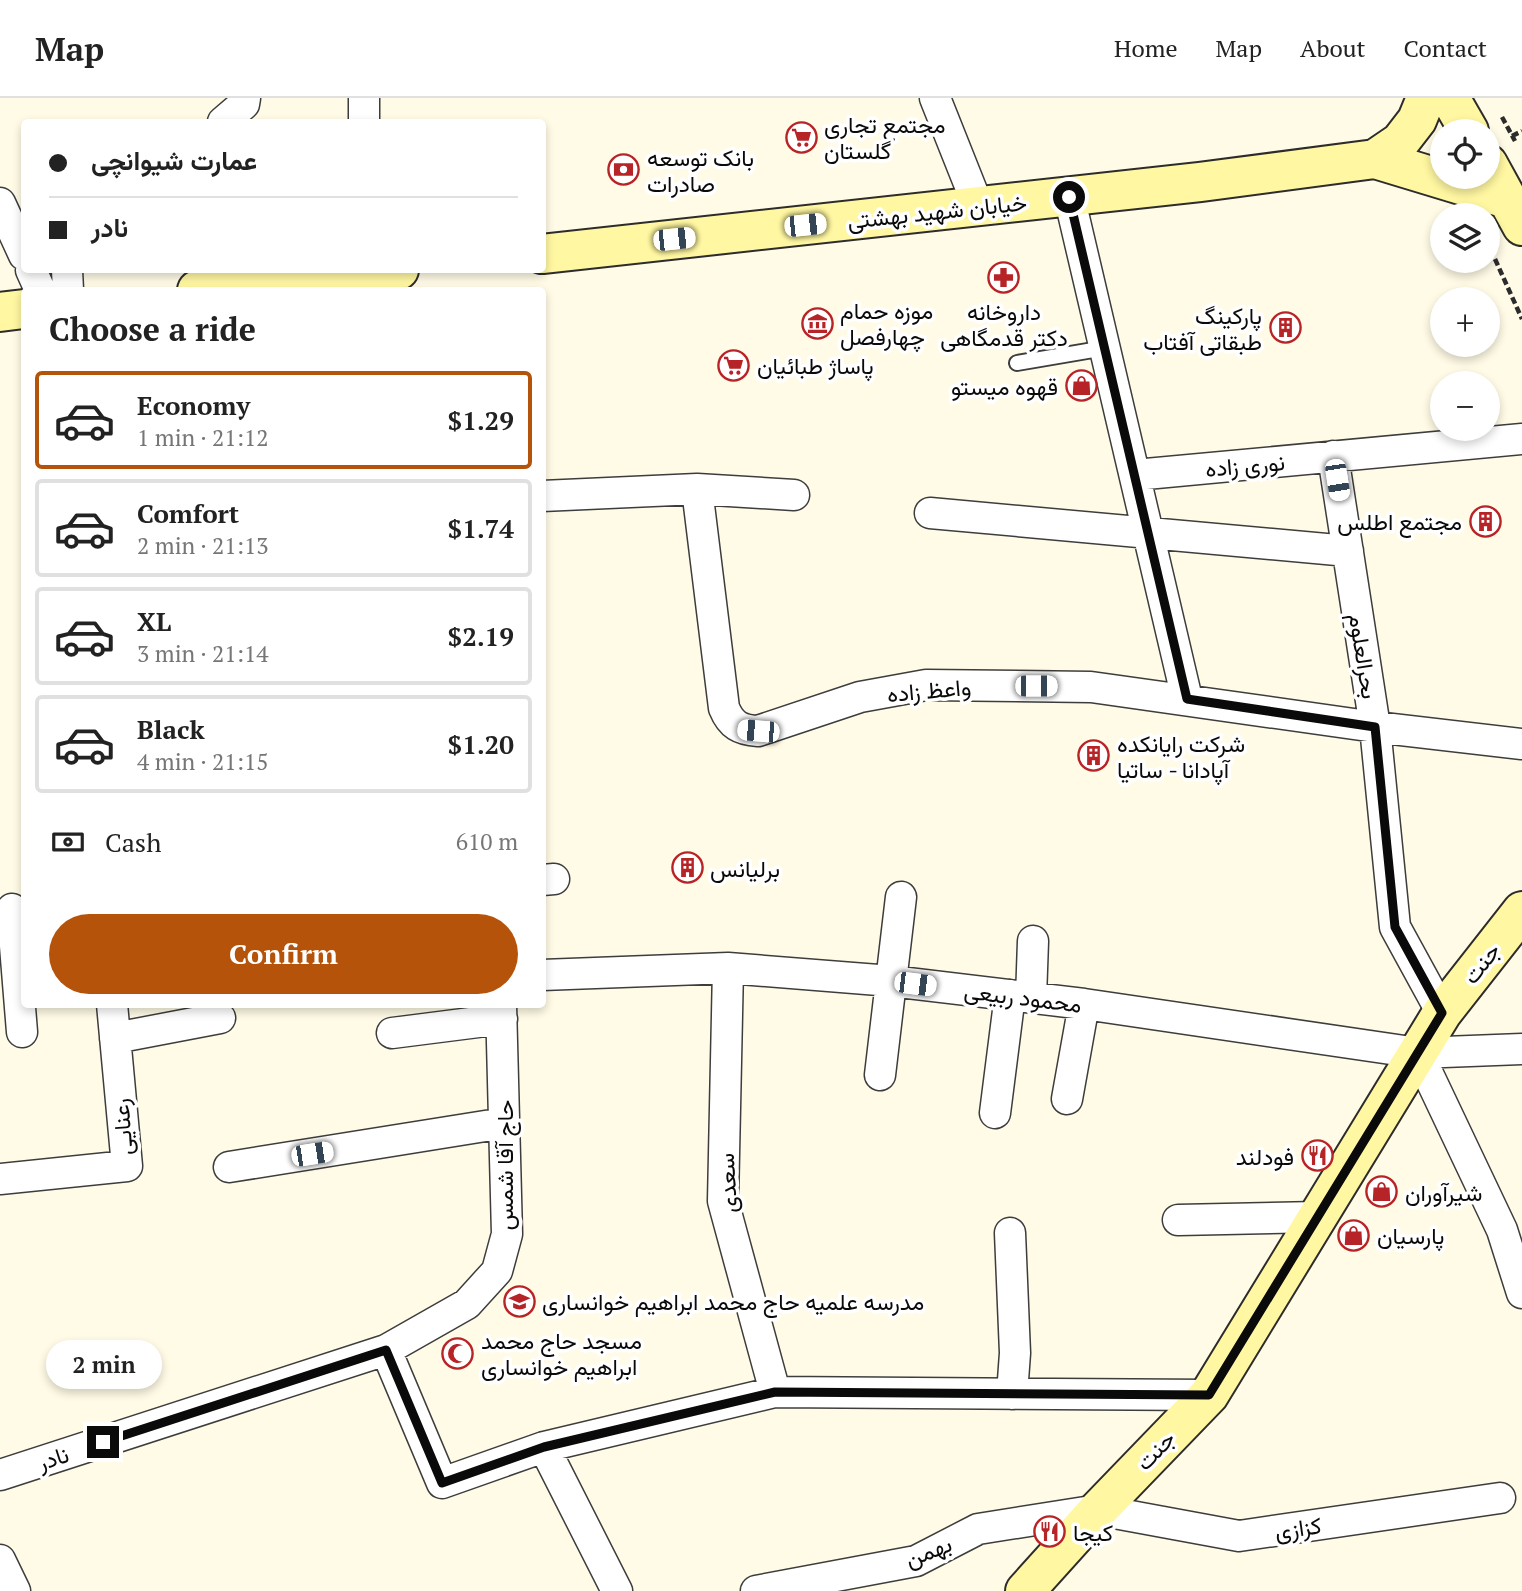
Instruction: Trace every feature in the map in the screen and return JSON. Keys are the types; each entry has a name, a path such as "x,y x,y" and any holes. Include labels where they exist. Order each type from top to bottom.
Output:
{"main road":[{"name":"خیابان شهید بهشتی","path":"546,254 1069,197 1375,159 1400,142 1417,120 1426,98"},
{"path":"1450,98 1483,119"},
{"path":"1375,159 1514,212 1505,148"},
{"path":"233,287 378,275"},
{"path":"0,312 21,309"},
{"name":"جنت","path":"1025,1591 1098,1510 1209,1395 1442,1013 1522,911"}],"street":[{"path":"226,119 244,104 245,98"},
{"path":"363,119 364,98"},
{"path":"934,98 978,206"},
{"path":"1069,197 1187,699"},
{"path":"0,203 21,248"},
{"name":"نوری زاده","path":"1135,475 1522,439"},
{"name":"بحرالعلوم","path":"1333,456 1375,727 1395,927 1442,1013"},
{"path":"546,496 697,489 794,495"},
{"name":"واعظ زاده","path":"697,489 724,708 729,721 743,730 758,731 860,697 926,685 1091,687 1375,727 1522,744"},
{"path":"930,513 1348,551"},
{"path":"880,1075 901,897"},
{"path":"12,909 22,1032"},
{"path":"995,1112 1033,941"},
{"name":"محمود ربیعی","path":"546,975 728,968 891,981 1020,996 1418,1053 1522,1049"},
{"name":"سعدی","path":"728,968 723,1201 775,1392"},
{"path":"1067,1099 1084,1004"},
{"name":"رعنایی","path":"0,1179 127,1166 112,1008"},
{"path":"393,1033 501,1012"},
{"name":"حاج آقا شمس","path":"386,1350 467,1304 497,1271 506,1234 501,1012"},
{"path":"115,1038 220,1018"},
{"path":"1418,1053 1502,1230 1522,1293"},
{"path":"229,1167 504,1123"},
{"path":"1178,1220 1318,1217"},
{"path":"1010,1233 1015,1353 1012,1394"},
{"path":"386,1350 442,1483 544,1447 775,1392 1209,1395"},
{"name":"نادر","path":"0,1475 386,1350"},
{"path":"544,1447 617,1591"},
{"name":"کزازی","path":"1098,1510 1239,1536 1500,1498"},
{"name":"بهمن","path":"756,1591 916,1561 978,1529 1098,1510"},
{"path":"0,1560 15,1591"}],"lane":[{"path":"1017,363 1105,348"}],"path":[{"path":"1505,148 1522,131"},
{"path":"1500,270 1522,320"}],"place":[{"name":"مجتمع تجاری گلستان","path":"801,137"},
{"name":"بانک توسعه صادرات","path":"624,170"},
{"name":"داروخانه دکتر قدمگاهی","path":"1004,277"},
{"name":"موزه حمام چهارفصل","path":"817,323"},
{"name":"پارکینگ طبقاتی آفتاب","path":"1285,328"},
{"name":"پاساژ طبائیان","path":"734,365"},
{"name":"قهوه میستو","path":"1081,386"},
{"name":"مجتمع اطلس","path":"1485,521"},
{"name":"شرکت رایانکده آپادانا - ساتیا","path":"1094,756"},
{"name":"برلیانس","path":"687,868"},
{"name":"فودلند","path":"1317,1156"},
{"name":"شیرآوران","path":"1382,1192"},
{"name":"پارسیان","path":"1354,1235"},
{"name":"مدرسه علمیه حاج محمد ابراهیم خوانساری","path":"519,1301"},
{"name":"مسجد حاج محمد ابراهیم خوانساری","path":"458,1353"},
{"name":"کیجا","path":"1050,1532"}],"route":[{"path":"103,1442 386,1350 442,1483 544,1447 775,1392 1209,1395 1442,1013 1395,927 1375,727 1187,699 1069,197"}]}
